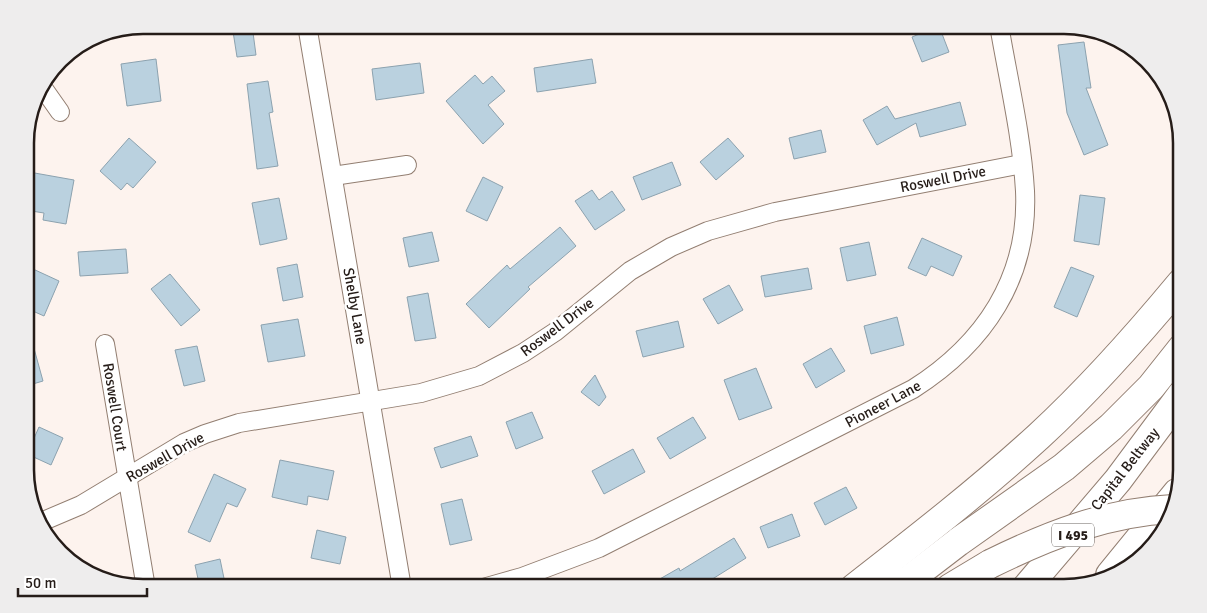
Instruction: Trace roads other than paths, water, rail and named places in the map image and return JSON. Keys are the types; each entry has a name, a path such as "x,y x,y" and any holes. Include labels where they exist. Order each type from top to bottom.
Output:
{"highway":[{"path":"865,579 1003,468 1075,401 1130,343 1173,293"},
{"path":"910,579 1064,467 1152,387 1173,360"},
{"name":"Capital Beltway","path":"1034,579 1112,487 1173,406"},
{"path":"1119,564 1167,505"},
{"path":"965,579 990,564 1050,536 1117,515 1165,510"},
{"path":"1050,536 1095,527 1158,525"}],"street":[{"name":"Shelby Lane","path":"309,34 400,579"},
{"name":"Pioneer Lane","path":"515,579 599,548 913,390 938,374 961,354 998,307 1019,251 1024,222 1025,191 1022,164 1000,34"},
{"path":"46,92 60,112"},
{"path":"333,176 407,164"},
{"name":"Roswell Drive","path":"46,520 81,505 184,443 239,423 421,393 479,376 524,354 555,332 630,271 672,247 708,231 776,212 1022,164"},
{"name":"Roswell Court","path":"105,344 144,579"}]}
